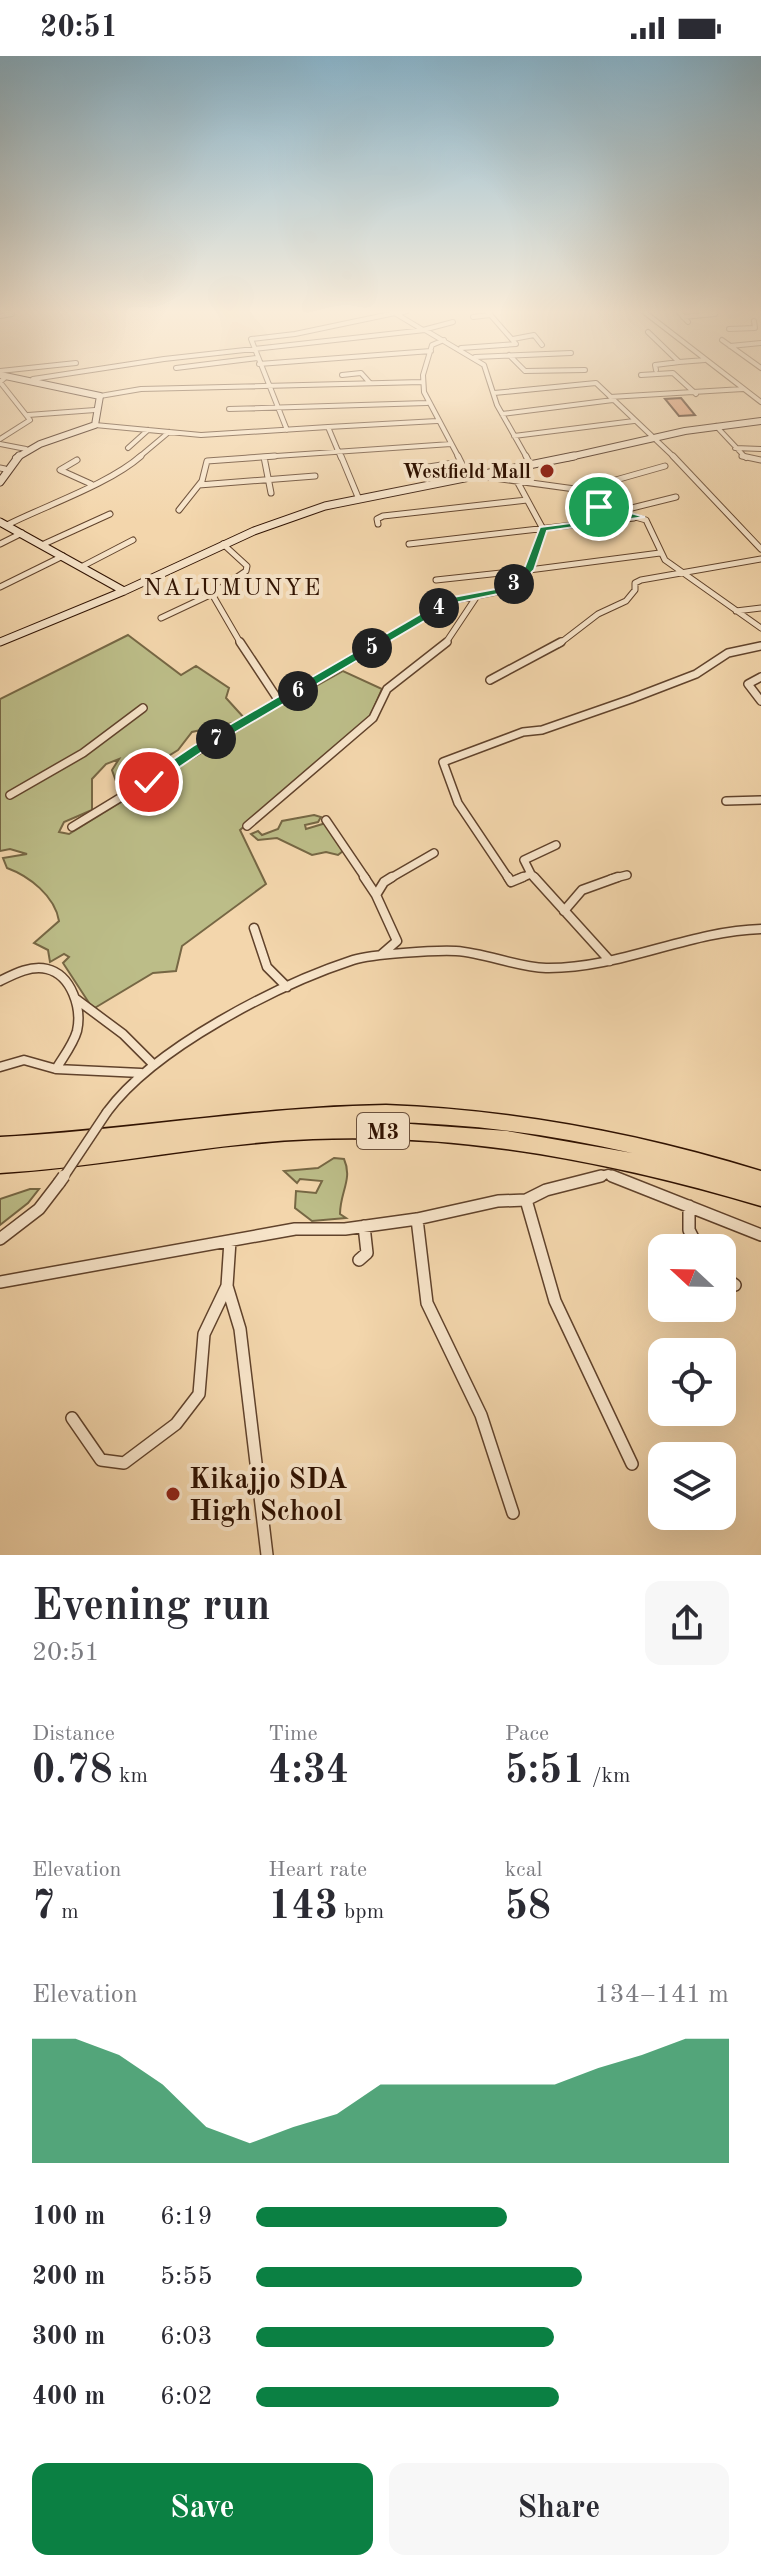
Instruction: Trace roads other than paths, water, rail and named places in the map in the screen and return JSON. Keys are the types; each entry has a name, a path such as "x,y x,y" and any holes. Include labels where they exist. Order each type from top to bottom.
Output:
{"highway":[{"name":"M3","path":"0,1146 331,1114 402,1114 500,1121 629,1145 761,1180"},
{"name":"M3","path":"0,1164 45,1162 248,1135 438,1131 557,1145 685,1175 761,1197"}],"street":[{"path":"41,381 100,396 141,389 422,382 427,403 471,476 582,490 591,493 599,507 640,517 647,522 660,553 681,572 761,628"},
{"path":"266,381 287,430"},
{"path":"491,381 502,414 531,466"},
{"path":"682,381 696,394"},
{"path":"732,381 761,402"},
{"path":"0,382 28,415 29,421 0,442"},
{"path":"494,393 596,383 671,454 761,549"},
{"path":"502,414 612,399 743,389"},
{"path":"0,394 7,392"},
{"path":"95,425 95,410 100,396"},
{"path":"229,409 427,403"},
{"path":"28,415 95,410"},
{"path":"0,482 2,468 26,449 95,425 201,435 437,421"},
{"path":"514,436 634,421"},
{"path":"0,642 298,514 358,497 531,466 651,438 761,421"},
{"path":"716,426 745,459 761,460"},
{"path":"328,427 358,497"},
{"path":"128,448 148,430"},
{"path":"4,523 91,484 119,475 169,432"},
{"path":"0,442 26,449"},
{"path":"179,510 199,485 207,461 451,444"},
{"path":"735,448 761,449"},
{"path":"264,457 271,493"},
{"path":"77,460 60,470 91,484"},
{"path":"410,470 460,462"},
{"path":"582,490 665,466"},
{"path":"199,485 315,476"},
{"path":"72,827 451,601 507,590 529,570 543,529 517,481"},
{"path":"617,512 676,497"},
{"path":"378,524 377,519 383,516 527,500"},
{"path":"44,544 110,514"},
{"path":"409,544 640,517"},
{"path":"4,523 124,591"},
{"path":"0,544 22,533"},
{"path":"81,567 133,540"},
{"path":"161,618 212,594 248,568 223,544"},
{"path":"436,580 625,561 660,553"},
{"path":"0,587 63,556"},
{"path":"490,680 551,650 598,614 626,601 635,590 635,583 761,559"},
{"path":"212,594 254,667 279,701"},
{"path":"247,826 373,718 387,689 451,639 477,596"},
{"path":"736,611 761,608"},
{"path":"531,874 511,882 458,803 443,762 523,732 542,730 631,699 696,674 728,653 761,646"},
{"path":"761,677 748,684 761,701"},
{"path":"10,795 83,753 143,708"},
{"path":"726,801 761,800"},
{"path":"326,820 376,895 397,941 380,955"},
{"path":"556,845 524,860 531,874 610,961"},
{"path":"376,895 384,882 434,853"},
{"path":"564,911 568,900 580,890 627,875"},
{"path":"254,928 267,967 287,987"},
{"path":"0,1239 39,1209 107,1112 141,1073 287,987 356,959 380,955 456,951 545,968 610,961 726,930 761,929"},
{"path":"0,981 40,967 66,981 76,999 123,1034 153,1064"},
{"path":"56,1069 77,1031 76,999"},
{"path":"0,1067 24,1060 56,1069 141,1073"},
{"path":"0,1282 295,1229 364,1226 417,1219 498,1201 526,1200 546,1190 608,1174 761,1235"},
{"path":"526,1200 531,1232 576,1349 632,1464"},
{"path":"689,1206 691,1234"},
{"path":"417,1219 427,1303 448,1353 481,1415 513,1513"},
{"path":"359,1260 367,1253 364,1226"},
{"path":"230,1241 227,1286 240,1329 260,1489 258,1502 267,1555"},
{"path":"72,1418 101,1460 124,1463 176,1424 199,1394 204,1334 227,1286"}],"place":[{"name":"Westfield Mall","path":"547,471"},
{"name":"Kikajjo SDA High School","path":"173,1494"}],"district":[{"name":"NALUMUNYE","path":"233,587"}]}
